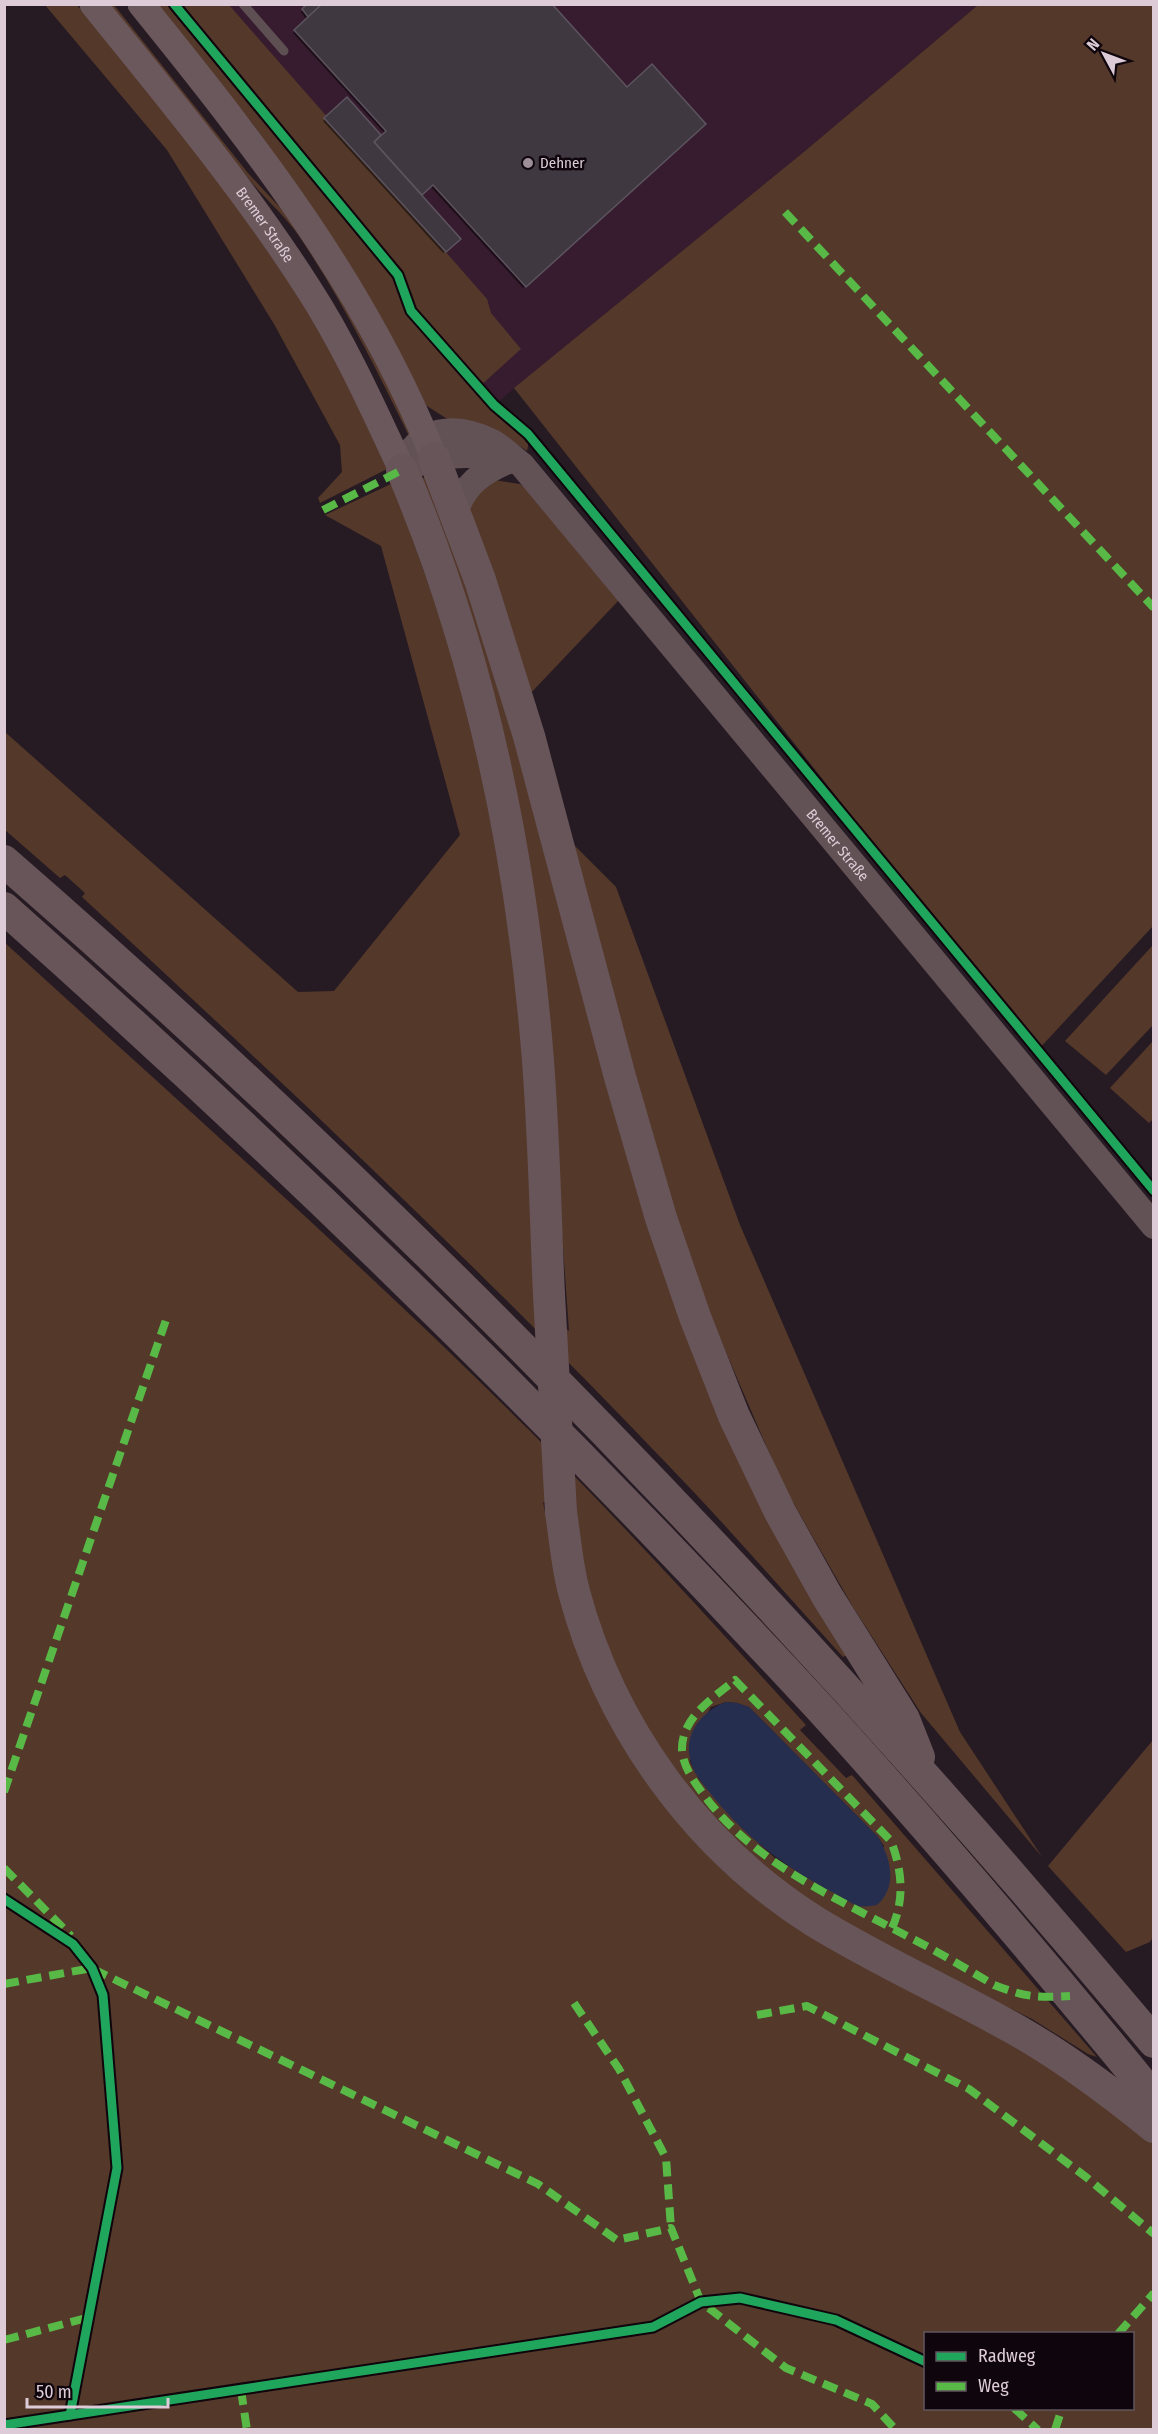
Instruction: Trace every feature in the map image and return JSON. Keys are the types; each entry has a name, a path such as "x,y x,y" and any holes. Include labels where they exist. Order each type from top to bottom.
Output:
{"highway":[{"path":"430,447 480,580 529,736 626,1100 695,1317 734,1416 780,1512 827,1596 904,1719 926,1775"},
{"path":"402,470 425,528 467,656 491,750 523,918 536,1037 561,1512 574,1592 607,1684 650,1761 706,1832 752,1876 812,1919 1072,2064 1154,2127"},
{"path":"4,861 117,961 360,1185 559,1386 776,1611 926,1775 1154,2042"},
{"path":"4,908 325,1202 487,1361 657,1536 818,1706 932,1834 1043,1963 1154,2098"}],"main road":[{"name":"Bremer Straße","path":"93,4 214,155 271,231 345,350 402,470"},
{"path":"141,4 247,136 339,271 369,321 430,447"},
{"path":"402,470 430,447"},
{"path":"430,447 468,455 491,456 515,463"},
{"name":"Bremer Straße","path":"515,463 1154,1226"},
{"path":"455,514 465,490 479,475 515,463"}],"lane":[{"path":"249,6 284,51"}],"shaded area":[{"path":"45,5 77,5 206,161 312,316 356,400 387,469 320,503 318,498 342,472 340,445 274,324 167,150"},
{"path":"106,5 114,5 248,173 298,227 336,289 394,397 413,439 411,440 344,310 299,236 248,178"},
{"path":"156,5 170,5 396,278 407,308 484,402 529,441 527,451 499,432 449,420 427,406 411,385 311,207 252,123"},
{"path":"180,5 978,5 805,151 494,405 415,308 402,272"},
{"path":"180,5 229,5 487,299 491,313 521,349 479,387 415,308 402,272"},
{"path":"978,5 1153,5 1153,926 1037,1051 514,388 805,151"},
{"path":"425,476 483,619 605,1067 850,1654 843,1657 690,1488 453,1247 232,1036 82,897 85,893 65,875 60,878 5,830 5,732 298,992 334,991 460,835 381,546 325,515 393,483 449,643 489,797 511,926 525,1048 536,1304 569,1331 550,1063 421,481"},
{"path":"494,480 520,484 539,499 620,599 528,696 470,522 474,497"},
{"path":"566,837 616,887 740,1225 960,1732 1042,1857 921,1713 853,1607 783,1485 686,1259"},
{"path":"4,942 334,1244 464,1366 564,1465 806,1725 800,1730 846,1778 852,1775 1097,2057 1088,2054 1032,2019 869,1939 811,1904 720,1830 645,1730 612,1663 593,1613 577,1546 577,1513 543,1502 563,1604 700,1844 1020,2038 1153,2141 1153,2429 5,2429","holes":["726,1702 749,1707 878,1837 884,1846 858,1906 776,1859 741,1827 699,1779 690,1762 690,1745 711,1707"]},
{"path":"1153,945 1153,1025 1106,1075 1065,1041"},
{"path":"1153,1041 1153,1119 1149,1123 1110,1088"},
{"path":"1153,1740 1153,1937 1150,1942 1126,1952 1048,1866"}],"water":[{"path":"726,1702 749,1707 878,1837 889,1863 890,1881 884,1898 877,1905 855,1905 783,1862 723,1809 696,1775 689,1752 692,1734 696,1725 709,1711"}],"building":[{"path":"307,4 322,4 308,17 302,9"},
{"name":"Dehner","path":"322,4 552,4 627,87 652,64 706,124 526,287 433,185 422,195 374,142 386,131 294,30"},
{"path":"347,97 381,135 374,142 461,239 446,252 324,118"}],"marked path":[{"path":"785,212 1154,608"},
{"path":"323,510 402,470"},
{"path":"4,1792 167,1317"},
{"path":"892,1928 899,1906 900,1874 891,1841 735,1680 708,1702 693,1719 683,1739 682,1750 691,1777 721,1816 744,1838 768,1858 822,1891 994,1985 1031,1996 1070,1996"},
{"path":"4,1868 71,1936"},
{"path":"4,1984 92,1968"},
{"path":"93,1969 538,2184 617,2240 671,2228 701,2302 786,2368 872,2404 896,2430"},
{"path":"574,2003 619,2069 666,2158 671,2228"},
{"path":"757,2015 807,2006 969,2089 1086,2177 1154,2234"},
{"path":"1120,2332 1154,2293"},
{"path":"4,2340 90,2317"},
{"path":"241,2390 247,2430"},
{"path":"1016,2410 1038,2430"},
{"path":"1055,2430 1061,2410"}],"cycle path":[{"path":"174,4 398,275 411,311 494,405 528,434 1154,1191"},
{"path":"4,1899 73,1944 92,1968 103,1995 117,2168 70,2415"},
{"path":"4,2425 653,2327 701,2302 740,2298 836,2320 924,2361"}],"place":[{"name":"Dehner","path":"528,163"}]}
